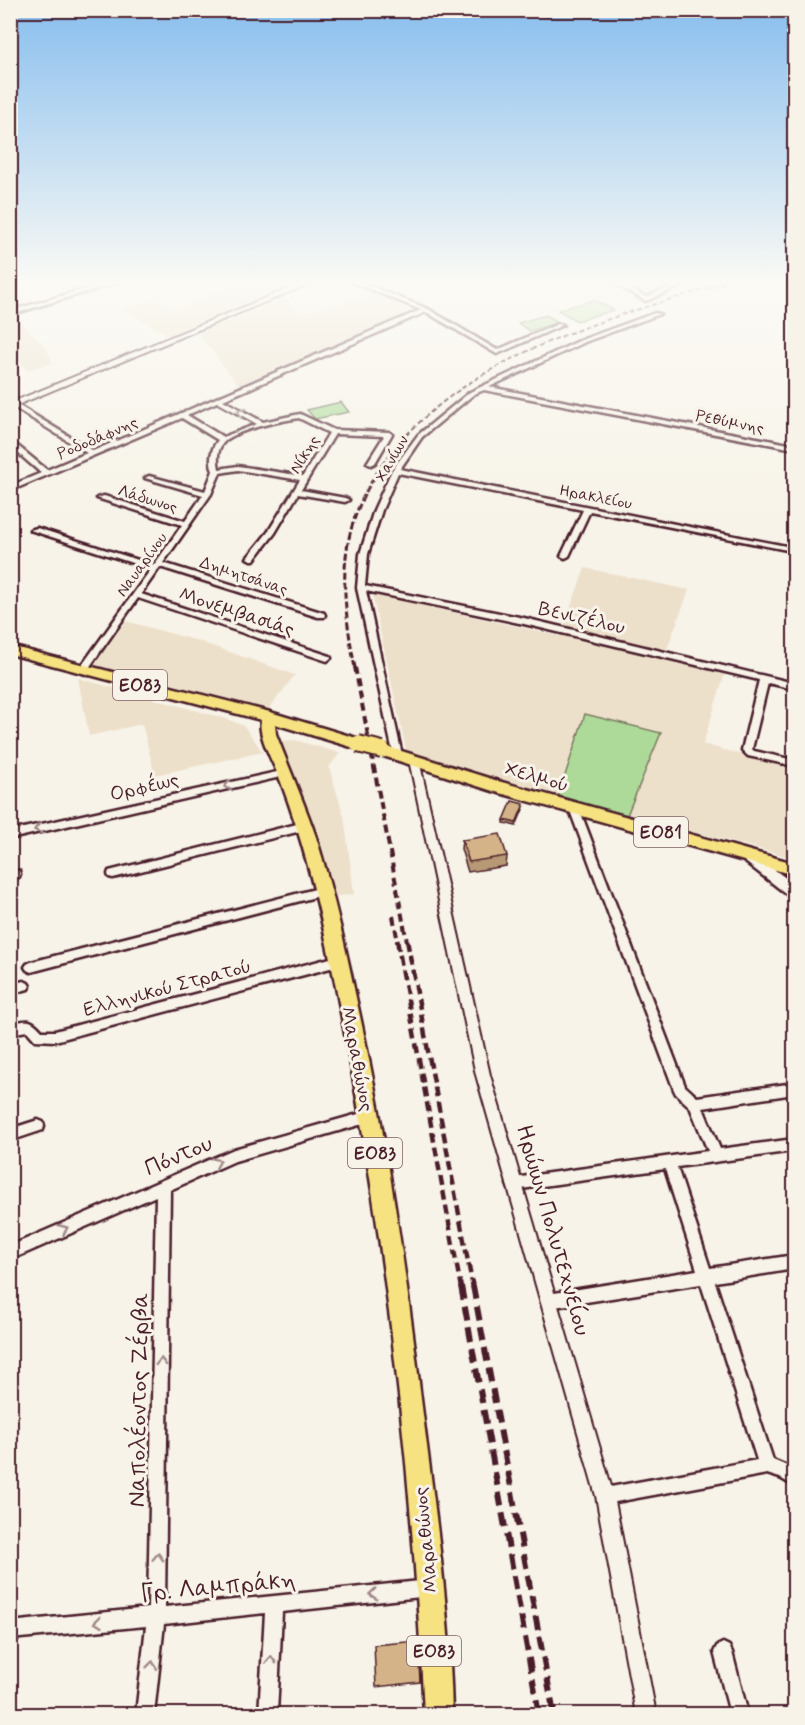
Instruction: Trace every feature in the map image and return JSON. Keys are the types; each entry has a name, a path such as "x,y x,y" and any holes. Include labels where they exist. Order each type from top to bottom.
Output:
{"main road":[{"name":"ΕΟ83","path":"10,650 270,717"},
{"name":"Χελμού","path":"270,717 574,808 795,869"},
{"name":"Μαραθώνος","path":"270,717 267,730 286,773 305,826 323,891 358,1048 392,1255 431,1588 438,1714"},
{"name":"ΕΟ81","path":"749,857 795,892"}],"street":[{"path":"12,405 118,362"},
{"name":"Ροδοδάφνης","path":"10,489 307,362"},
{"name":"Χανίων","path":"390,753 361,588 369,537 396,470 420,436 461,401 539,362"},
{"name":"Ρεθύμνης","path":"483,388 795,447"},
{"path":"218,400 264,425"},
{"path":"12,405 93,454"},
{"path":"182,415 222,439 217,447 214,465 217,471 238,468 304,478"},
{"name":"Νίκης","path":"222,439 300,416 333,432 271,533 251,558"},
{"path":"333,432 389,434 371,463"},
{"path":"12,444 47,474"},
{"name":"Ηρακλείου","path":"396,470 793,546"},
{"name":"Ναυαρίνου","path":"83,670 187,524 207,494 217,471"},
{"path":"148,478 207,494"},
{"path":"297,492 345,500"},
{"name":"Λάδωνος","path":"101,498 187,524"},
{"path":"565,556 588,508"},
{"name":"Δημητσάνας","path":"34,530 321,615"},
{"name":"Βενιζέλου","path":"361,588 462,608 764,679 794,683"},
{"name":"Μονεμβασιάς","path":"136,595 327,658"},
{"path":"764,679 747,750 751,754 792,763"},
{"name":"Ηρώων Πολυτεχνείου","path":"414,760 483,1075 605,1496 646,1714"},
{"name":"Ορφέως","path":"10,835 286,773"},
{"path":"574,808 680,1090 695,1103 716,1155"},
{"path":"113,874 305,826"},
{"path":"31,967 323,891"},
{"name":"Ελληνικού Στρατού","path":"10,1029 30,1025 39,1036 55,1036 338,961"},
{"path":"10,989 24,986"},
{"path":"695,1103 795,1088"},
{"name":"Πόντου","path":"10,1253 234,1155 369,1117"},
{"path":"10,1135 38,1126"},
{"path":"514,1184 795,1145"},
{"path":"669,1162 767,1466"},
{"name":"Ναπολέοντος Ζέρβα","path":"145,1714 156,1616 163,1185"},
{"path":"548,1300 795,1262"},
{"path":"605,1496 767,1466 784,1471 795,1478"},
{"name":"Γρ. Λαμπράκη","path":"10,1630 431,1588"},
{"path":"267,1714 274,1605"},
{"path":"723,1652 739,1714"}],"shaded area":[{"path":"20,362 53,363 27,370"},
{"path":"220,362 302,362 241,388"},
{"path":"585,568 689,590 664,657 725,673 703,744 794,769 794,858 627,815 660,732 585,714 558,797 407,754 372,594 560,636"},
{"path":"126,621 198,641 295,675 264,715 92,667"},
{"path":"78,678 227,719 244,726 263,752 155,775 142,724 89,736"},
{"path":"295,740 340,753 329,767 344,816 354,894 330,897 280,751 282,741"}],"green space":[{"path":"341,402 349,412 315,419 307,410"},
{"path":"585,714 661,733 627,815 558,797"}],"building":[{"path":"512,801 524,804 516,823 504,820"},
{"path":"500,834 507,856 469,862 462,840"},
{"path":"418,1641 420,1682 376,1687 374,1645"}],"railway":[{"path":"391,453 424,418 462,388 506,362"},
{"path":"355,668 346,608 346,555 351,529 360,503 393,451"},
{"path":"355,667 407,942"},
{"path":"393,916 398,942"},
{"path":"397,940 461,1288"},
{"path":"407,940 473,1288"},
{"path":"461,1286 539,1714"},
{"path":"473,1286 554,1714"}]}
